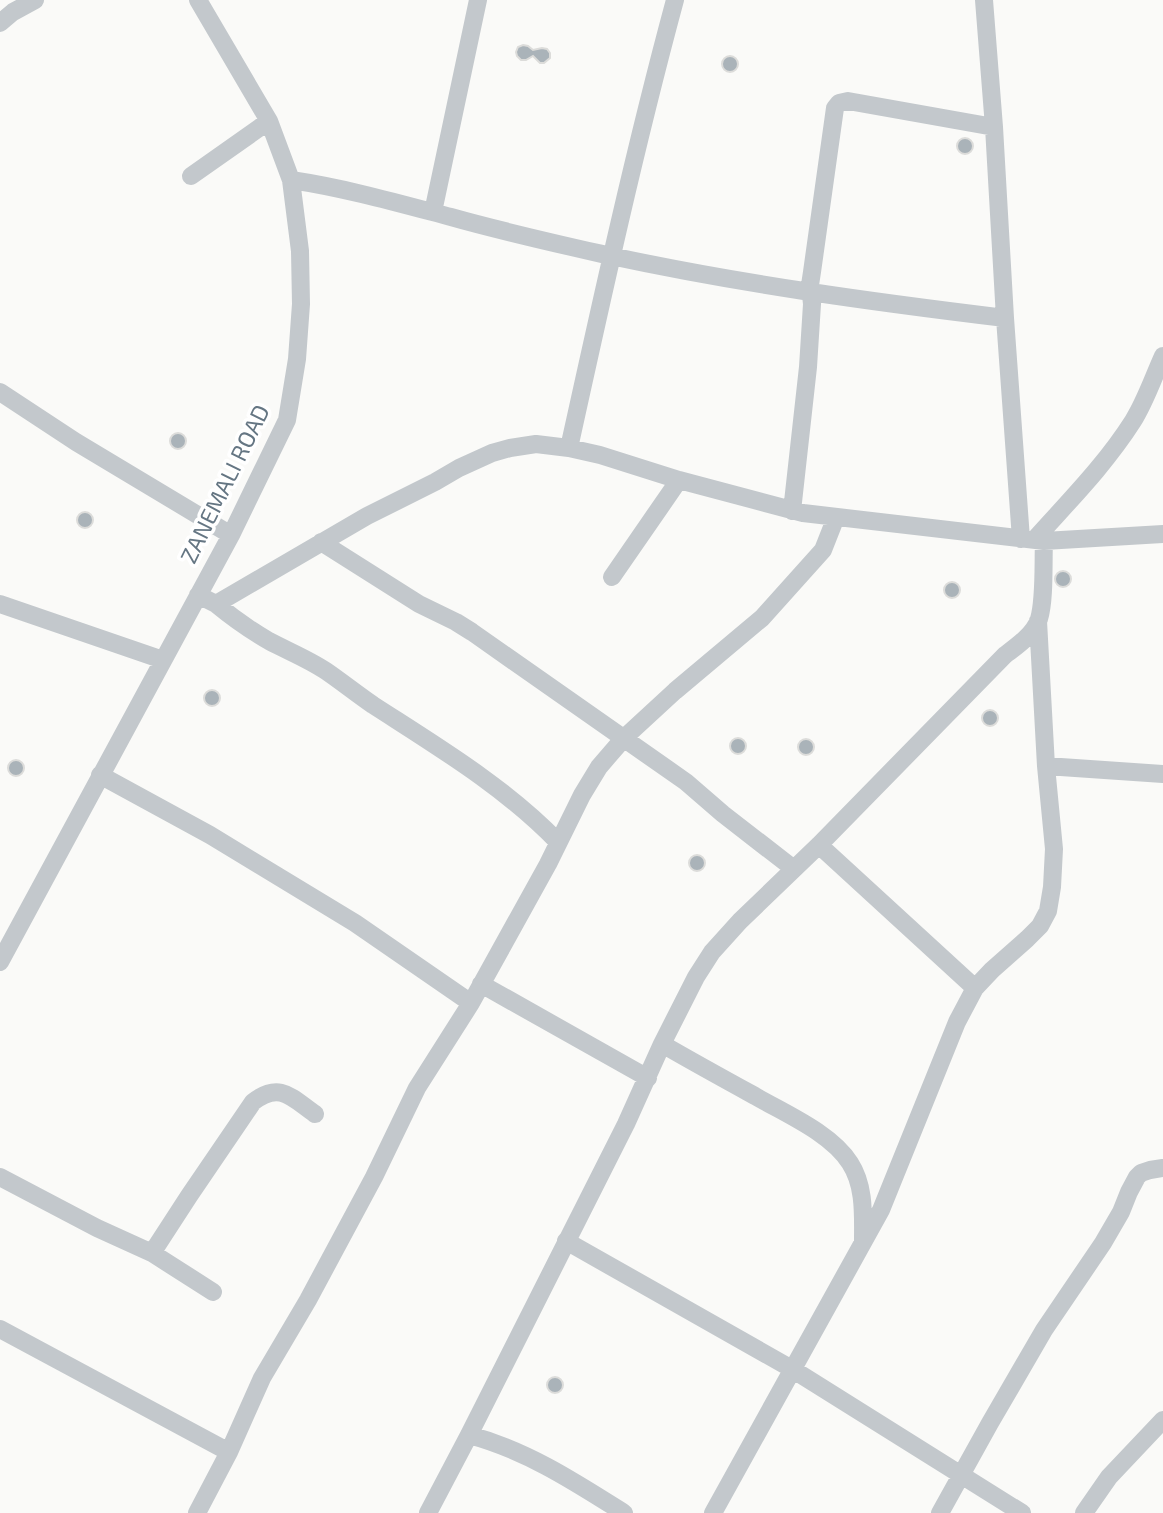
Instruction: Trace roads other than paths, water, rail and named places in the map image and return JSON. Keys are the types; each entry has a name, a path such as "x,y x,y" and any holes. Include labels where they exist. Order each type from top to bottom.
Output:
{"street":[{"path":"0,23 35,0"},
{"name":"ZANEMALI ROAD","path":"0,962 198,595 287,420 297,359 301,304 300,251 291,180 269,121 198,0"},
{"path":"433,212 478,0"},
{"path":"569,447 611,256 675,0"},
{"path":"713,1513 881,1210 957,1022 975,988 1040,926 1048,911 1054,849 1046,766 1038,621 1041,598 1004,318 985,0"},
{"path":"792,511 808,366 812,272 835,108 839,103 848,101 994,127"},
{"path":"191,176 269,121"},
{"path":"291,180 329,186 611,256 739,281 1004,318"},
{"path":"1033,540 1091,478 1120,440 1147,396 1163,356"},
{"path":"0,392 76,442 230,534"},
{"path":"216,604 367,516 492,453 536,443 569,447 600,455 792,511 1033,540 1163,534"},
{"path":"612,577 679,480"},
{"path":"197,1513 229,1452 262,1378 374,1178 417,1088 471,1003 599,767 624,738 675,691 762,618 823,550 836,517"},
{"path":"321,542 419,604 472,632 686,782 794,869"},
{"path":"198,595 216,604 237,622 326,671 356,694 444,751 508,796 558,842"},
{"path":"0,604 163,660"},
{"path":"428,1513 648,1078 662,1044 712,951 1004,655 1022,643 1038,621"},
{"path":"1046,766 1163,774"},
{"path":"100,775 209,835 355,923 471,1003"},
{"path":"819,845 975,988"},
{"path":"481,984 648,1078"},
{"path":"662,1044 805,1124 839,1148 852,1165 860,1185 863,1242"},
{"path":"152,1253 253,1102 265,1093 281,1092 315,1114"},
{"path":"940,1513 1044,1330 1115,1223 1137,1177 1141,1173 1163,1168"},
{"path":"0,1177 97,1228 152,1253 213,1292"},
{"path":"566,1241 792,1369 1022,1513"},
{"path":"0,1329 229,1452"},
{"path":"1084,1513 1109,1477 1163,1420"},
{"path":"469,1435 508,1447 543,1464 624,1513"}]}
